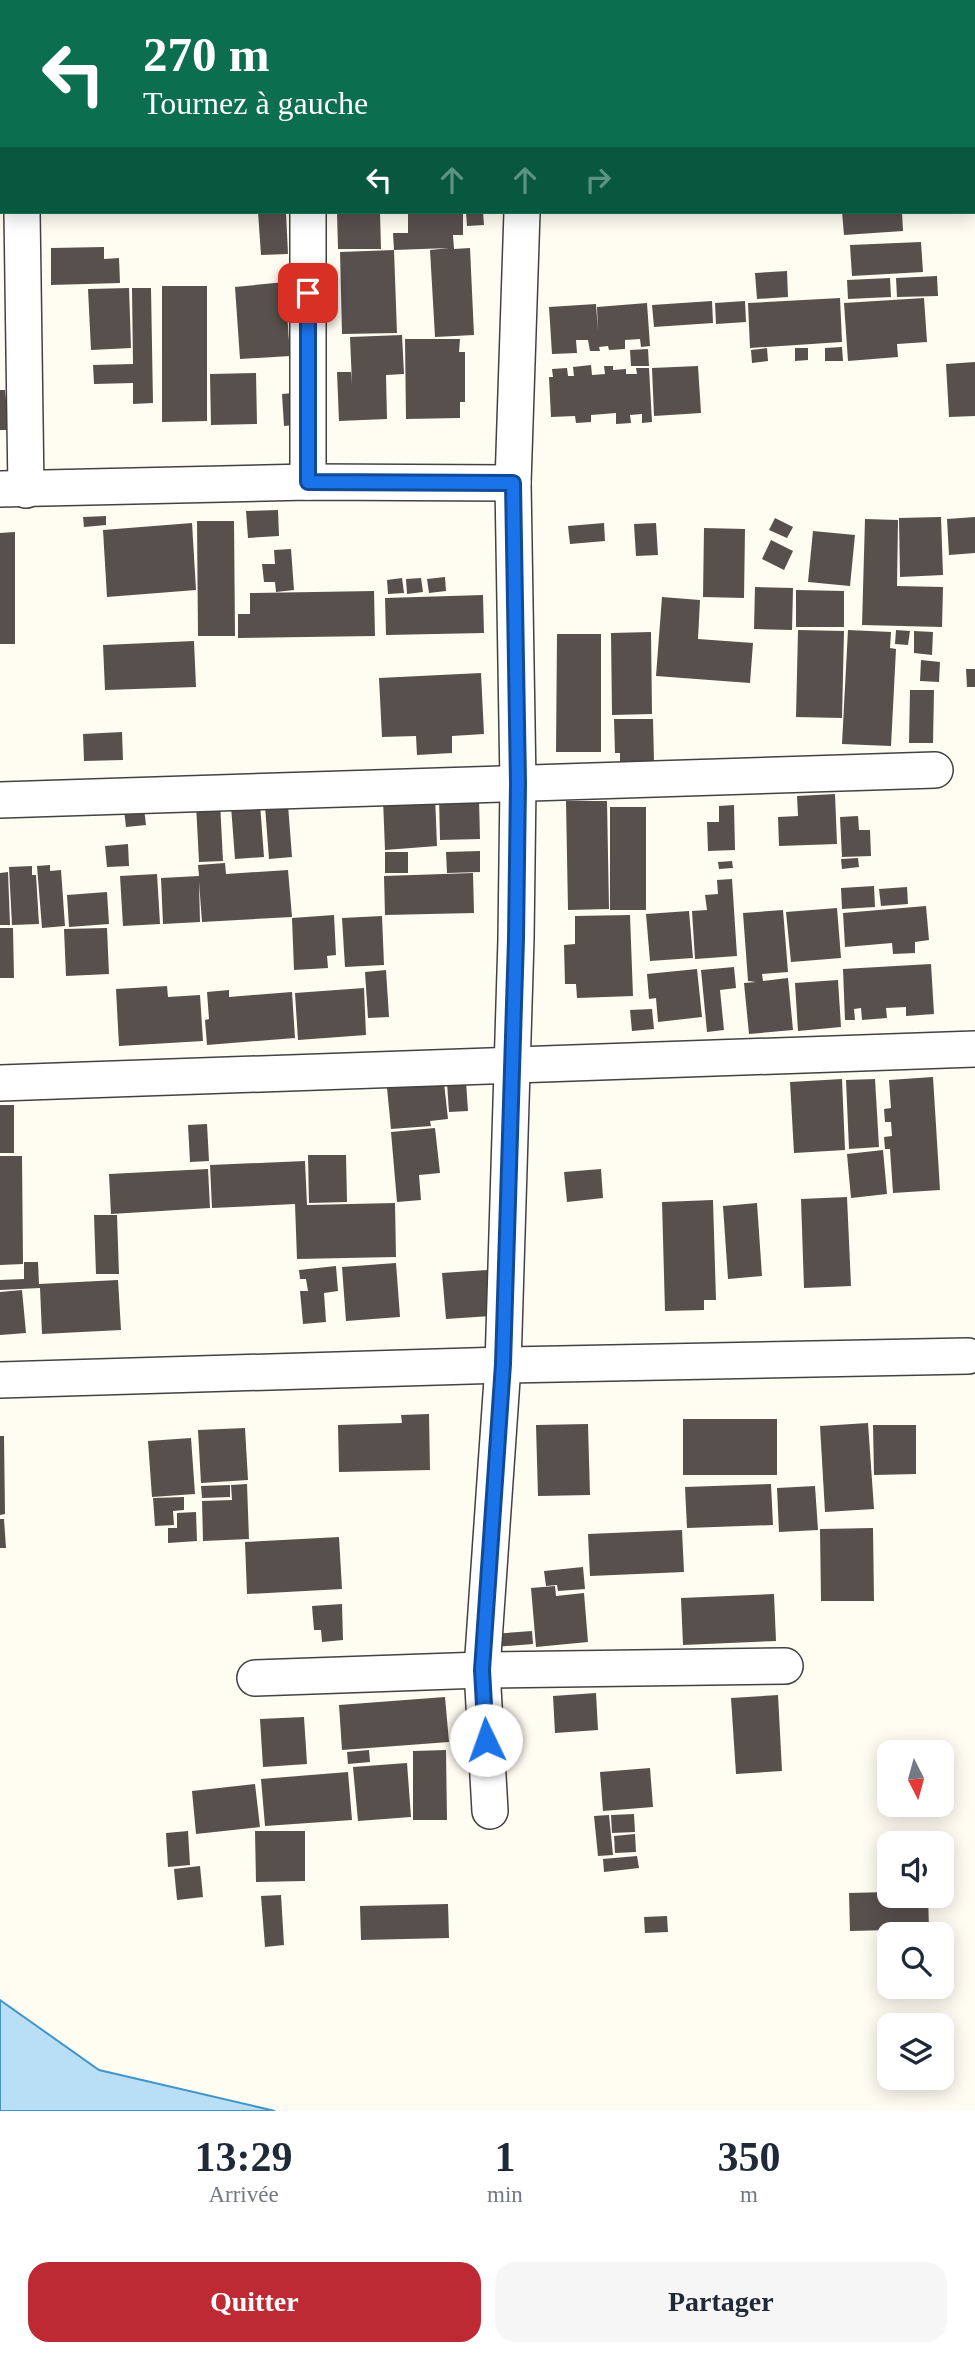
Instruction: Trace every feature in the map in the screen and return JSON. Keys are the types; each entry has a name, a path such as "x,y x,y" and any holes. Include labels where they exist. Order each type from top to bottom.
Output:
{"street":[{"path":"22,214 13,489 308,482 513,483"},
{"path":"308,214 308,482"},
{"path":"490,1811 482,1670 503,1364 512,1064 518,783 513,483 522,214"},
{"path":"0,800 935,770"},
{"path":"0,1083 975,1049"},
{"path":"0,1380 503,1364 968,1356"},
{"path":"255,1678 482,1670 785,1666"}],"water":[{"path":"0,2000 99,2070 275,2111 0,2111"}],"building":[{"path":"258,214 286,214 288,254 261,255"},
{"path":"337,214 380,214 381,249 338,249"},
{"path":"408,214 463,214 463,235 453,235 454,249 470,248 474,335 435,337 430,250 449,248 394,250 393,233 408,233"},
{"path":"466,214 483,214 484,225 467,226"},
{"path":"842,214 902,214 903,231 844,235"},
{"path":"921,242 923,272 852,276 850,245"},
{"path":"104,247 104,259 119,258 120,283 51,285 51,248"},
{"path":"394,250 397,333 342,334 340,252"},
{"path":"787,271 788,297 757,299 755,273"},
{"path":"937,276 938,296 897,297 896,278"},
{"path":"890,278 891,297 848,299 847,280"},
{"path":"285,282 290,356 240,359 235,287"},
{"path":"162,286 207,286 207,421 162,422"},
{"path":"129,288 131,348 91,350 88,289"},
{"path":"132,288 151,288 153,403 133,404 133,383 94,384 93,365 133,364"},
{"path":"840,298 842,342 750,348 748,303"},
{"path":"924,298 927,342 897,344 898,357 848,361 844,303"},
{"path":"712,301 713,323 654,327 652,305"},
{"path":"745,301 746,322 716,324 715,303"},
{"path":"647,303 650,346 641,347 640,339 625,340 625,349 609,350 608,346 599,347 600,351 590,351 588,340 576,340 577,353 552,354 549,307 596,304 598,331 597,307"},
{"path":"402,335 404,374 386,375 387,419 339,421 337,372 351,372 352,384 350,337"},
{"path":"405,339 460,339 459,352 465,352 465,402 460,402 460,418 406,419"},
{"path":"842,347 843,361 825,361 825,348"},
{"path":"767,348 768,361 752,363 751,350"},
{"path":"795,348 808,348 808,360 795,361"},
{"path":"648,349 649,366 631,366 630,350"},
{"path":"975,362 975,416 949,417 946,364"},
{"path":"591,365 592,375 605,374 604,366 613,366 613,370 626,369 626,374 637,374 636,368 649,368 652,422 642,423 642,414 630,415 631,423 616,424 616,413 591,415 591,422 576,423 575,416 551,417 549,377 553,377 552,369 567,368 568,376 574,376 573,367"},
{"path":"698,366 701,413 654,416 652,368"},
{"path":"256,373 257,424 211,425 210,374"},
{"path":"0,390 5,390 9,430 0,430"},
{"path":"293,393 295,425 284,426 282,394"},
{"path":"278,510 279,536 248,538 246,511"},
{"path":"106,516 106,525 84,527 83,517"},
{"path":"941,517 943,575 900,577 899,518"},
{"path":"975,517 975,553 949,555 947,519"},
{"path":"775,518 793,527 787,538 769,530"},
{"path":"865,519 898,520 897,586 943,587 942,627 862,625"},
{"path":"197,521 234,521 235,636 198,636"},
{"path":"192,523 196,590 107,597 103,530"},
{"path":"604,523 605,541 570,544 568,526"},
{"path":"656,523 658,555 636,556 634,524"},
{"path":"704,528 745,529 744,598 703,597"},
{"path":"813,531 855,535 850,586 808,582"},
{"path":"15,532 15,644 0,644 0,533"},
{"path":"771,540 793,551 784,570 762,559"},
{"path":"291,549 294,590 276,592 275,582 264,582 262,564 275,564 274,550"},
{"path":"445,577 446,591 429,593 427,579"},
{"path":"402,578 404,593 388,594 387,580"},
{"path":"421,578 423,592 407,594 406,579"},
{"path":"755,587 793,588 792,630 754,629"},
{"path":"796,590 844,591 844,627 796,627"},
{"path":"374,591 375,636 238,638 238,614 250,614 250,593"},
{"path":"483,595 484,633 386,635 385,598"},
{"path":"662,597 700,600 698,639 753,643 750,683 656,676"},
{"path":"798,630 844,631 842,718 796,717"},
{"path":"848,630 891,632 890,648 896,649 891,746 842,744"},
{"path":"896,630 910,631 908,645 895,644"},
{"path":"914,631 933,632 932,655 914,653"},
{"path":"651,632 652,714 612,715 611,633"},
{"path":"557,634 601,634 601,752 556,752"},
{"path":"194,641 196,687 105,690 103,645"},
{"path":"921,660 940,662 939,682 920,681"},
{"path":"966,669 975,669 975,687 967,687"},
{"path":"481,673 484,734 452,736 452,753 417,755 416,736 382,737 379,678"},
{"path":"910,690 934,690 933,743 909,743"},
{"path":"614,719 653,719 654,762 620,763 620,753 615,753"},
{"path":"122,732 123,760 84,761 83,734"},
{"path":"835,794 837,844 779,846 778,817 798,816 797,796"},
{"path":"435,795 437,846 385,850 383,799"},
{"path":"439,797 479,799 480,839 440,840"},
{"path":"566,801 607,801 609,909 568,910"},
{"path":"220,802 223,861 199,862 196,804"},
{"path":"260,804 264,857 235,859 231,806"},
{"path":"288,805 292,857 269,859 265,806"},
{"path":"734,805 735,850 708,851 707,822 719,822 719,806"},
{"path":"610,807 646,807 646,910 610,910"},
{"path":"144,808 146,825 126,827 124,810"},
{"path":"858,816 859,830 870,830 871,856 842,857 840,817"},
{"path":"128,844 129,866 107,867 105,846"},
{"path":"480,851 480,872 447,873 446,852"},
{"path":"385,852 408,852 408,873 385,873"},
{"path":"858,858 859,867 842,869 841,859"},
{"path":"732,861 733,868 719,869 718,862"},
{"path":"225,863 226,874 288,870 292,917 202,922 199,882 200,922 163,924 161,878 199,876 198,865"},
{"path":"50,865 50,871 61,870 65,926 42,928 37,866"},
{"path":"32,866 32,875 36,875 39,924 12,925 9,867"},
{"path":"8,872 10,925 0,925 0,873"},
{"path":"473,873 474,913 385,915 384,876"},
{"path":"157,874 160,924 123,926 120,876"},
{"path":"732,879 737,956 695,959 692,911 707,910 705,895 718,894 717,880"},
{"path":"874,886 875,907 842,909 841,888"},
{"path":"907,887 908,904 881,906 879,889"},
{"path":"107,892 109,924 69,927 67,895"},
{"path":"926,906 929,940 915,942 915,953 893,954 892,943 845,947 843,913"},
{"path":"837,908 841,958 791,962 786,912"},
{"path":"783,910 788,972 762,974 763,981 788,978 793,1030 749,1034 744,983 756,982 748,981 743,913"},
{"path":"689,911 693,958 650,961 646,914"},
{"path":"334,915 336,955 327,956 328,968 294,970 292,918"},
{"path":"630,915 633,996 577,998 576,984 565,984 564,945 575,944 575,916"},
{"path":"382,916 384,965 345,967 342,918"},
{"path":"0,928 13,928 14,978 0,978"},
{"path":"107,928 109,974 66,976 64,929"},
{"path":"931,964 934,1014 906,1016 906,1007 886,1008 887,1018 862,1020 861,1008 854,1009 855,1020 845,1020 843,969"},
{"path":"734,967 736,988 720,990 724,1030 707,1032 701,970"},
{"path":"697,969 702,1017 658,1022 656,998 649,999 647,974"},
{"path":"386,970 389,1017 368,1018 365,972"},
{"path":"838,980 841,1027 798,1031 795,983"},
{"path":"167,986 168,997 200,995 203,1041 119,1046 116,989"},
{"path":"364,988 366,1035 298,1040 295,993"},
{"path":"229,990 229,997 292,992 295,1038 207,1045 207,992"},
{"path":"652,1009 654,1029 632,1031 630,1010"},
{"path":"933,1077 940,1190 893,1193 890,1149 885,1149 884,1137 892,1136 891,1122 885,1122 884,1109 891,1108 889,1080"},
{"path":"842,1079 845,1150 794,1153 790,1082"},
{"path":"875,1079 879,1147 849,1149 846,1080"},
{"path":"466,1081 468,1111 449,1112 447,1083"},
{"path":"444,1083 448,1119 430,1121 431,1126 391,1129 387,1088"},
{"path":"0,1105 14,1105 14,1153 0,1153"},
{"path":"207,1124 209,1161 190,1162 188,1125"},
{"path":"435,1128 440,1173 419,1175 421,1200 397,1202 391,1132"},
{"path":"883,1150 887,1194 851,1198 847,1154"},
{"path":"308,1155 346,1155 347,1202 309,1203"},
{"path":"0,1156 22,1156 23,1264 0,1265"},
{"path":"305,1161 307,1205 395,1203 396,1257 297,1259 295,1204 212,1208 210,1165"},
{"path":"208,1169 210,1208 111,1214 109,1174"},
{"path":"601,1169 603,1198 567,1202 564,1172"},
{"path":"847,1197 851,1286 804,1288 801,1199"},
{"path":"713,1200 716,1300 704,1300 704,1310 665,1311 662,1202"},
{"path":"757,1203 762,1276 728,1279 723,1206"},
{"path":"94,1215 117,1215 119,1274 96,1274"},
{"path":"24,1262 38,1262 39,1284 118,1280 121,1330 42,1334 40,1288 0,1290 0,1280 24,1279"},
{"path":"396,1263 400,1317 346,1321 342,1267"},
{"path":"336,1266 338,1291 324,1293 326,1322 303,1324 300,1291 308,1291 306,1279 300,1279 299,1270"},
{"path":"487,1270 491,1316 446,1319 442,1273"},
{"path":"22,1290 26,1333 0,1335 0,1292"},
{"path":"429,1414 430,1470 339,1472 338,1425 402,1423 401,1415"},
{"path":"683,1419 777,1419 777,1475 683,1475"},
{"path":"868,1423 874,1509 825,1512 820,1426"},
{"path":"588,1424 590,1495 538,1496 536,1425"},
{"path":"873,1425 916,1425 916,1474 874,1475"},
{"path":"245,1428 248,1480 201,1483 198,1430"},
{"path":"0,1436 4,1436 5,1514 0,1515"},
{"path":"191,1438 195,1494 152,1497 148,1441"},
{"path":"247,1484 249,1539 203,1541 202,1501 232,1500 231,1485"},
{"path":"771,1484 773,1525 687,1528 685,1487"},
{"path":"230,1485 230,1497 202,1498 201,1486"},
{"path":"815,1486 818,1530 779,1532 777,1488"},
{"path":"184,1497 184,1510 173,1511 174,1525 155,1526 153,1498"},
{"path":"196,1512 197,1541 168,1543 168,1528 177,1528 177,1513"},
{"path":"0,1519 4,1519 6,1548 0,1548"},
{"path":"873,1528 874,1601 821,1601 820,1529"},
{"path":"682,1530 684,1572 590,1576 588,1534"},
{"path":"339,1537 342,1589 247,1594 245,1542"},
{"path":"583,1567 585,1589 558,1591 557,1585 546,1586 544,1571"},
{"path":"555,1586 556,1596 584,1593 588,1642 536,1647 531,1588"},
{"path":"774,1594 776,1641 683,1645 681,1598"},
{"path":"342,1604 343,1640 322,1642 321,1630 314,1630 312,1606"},
{"path":"532,1631 533,1644 494,1647 492,1634"},
{"path":"596,1693 598,1730 555,1733 553,1696"},
{"path":"778,1695 782,1771 736,1774 731,1698"},
{"path":"445,1697 449,1742 342,1750 339,1705"},
{"path":"304,1717 307,1764 263,1767 260,1719"},
{"path":"369,1750 370,1762 348,1764 347,1752"},
{"path":"446,1750 447,1820 413,1820 413,1751"},
{"path":"407,1763 411,1817 358,1821 353,1767"},
{"path":"650,1768 653,1807 603,1811 600,1772"},
{"path":"348,1772 352,1820 265,1826 261,1779"},
{"path":"255,1784 260,1827 196,1834 192,1791"},
{"path":"634,1814 635,1832 612,1833 611,1815"},
{"path":"609,1815 613,1855 598,1856 594,1816"},
{"path":"188,1831 190,1865 168,1867 166,1833"},
{"path":"255,1831 305,1831 305,1881 256,1882"},
{"path":"635,1834 636,1852 615,1853 614,1836"},
{"path":"637,1856 639,1868 604,1872 603,1859"},
{"path":"200,1866 203,1897 177,1900 174,1869"},
{"path":"877,1892 877,1908 928,1908 929,1922 877,1922 877,1930 850,1931 849,1893"},
{"path":"281,1895 284,1945 265,1947 261,1896"},
{"path":"448,1904 449,1938 361,1940 360,1906"},
{"path":"667,1916 668,1932 645,1933 644,1917"}],"route":[{"path":"308,293 308,482 513,483 518,783 516,939 503,1364 482,1670 486,1740"}]}
